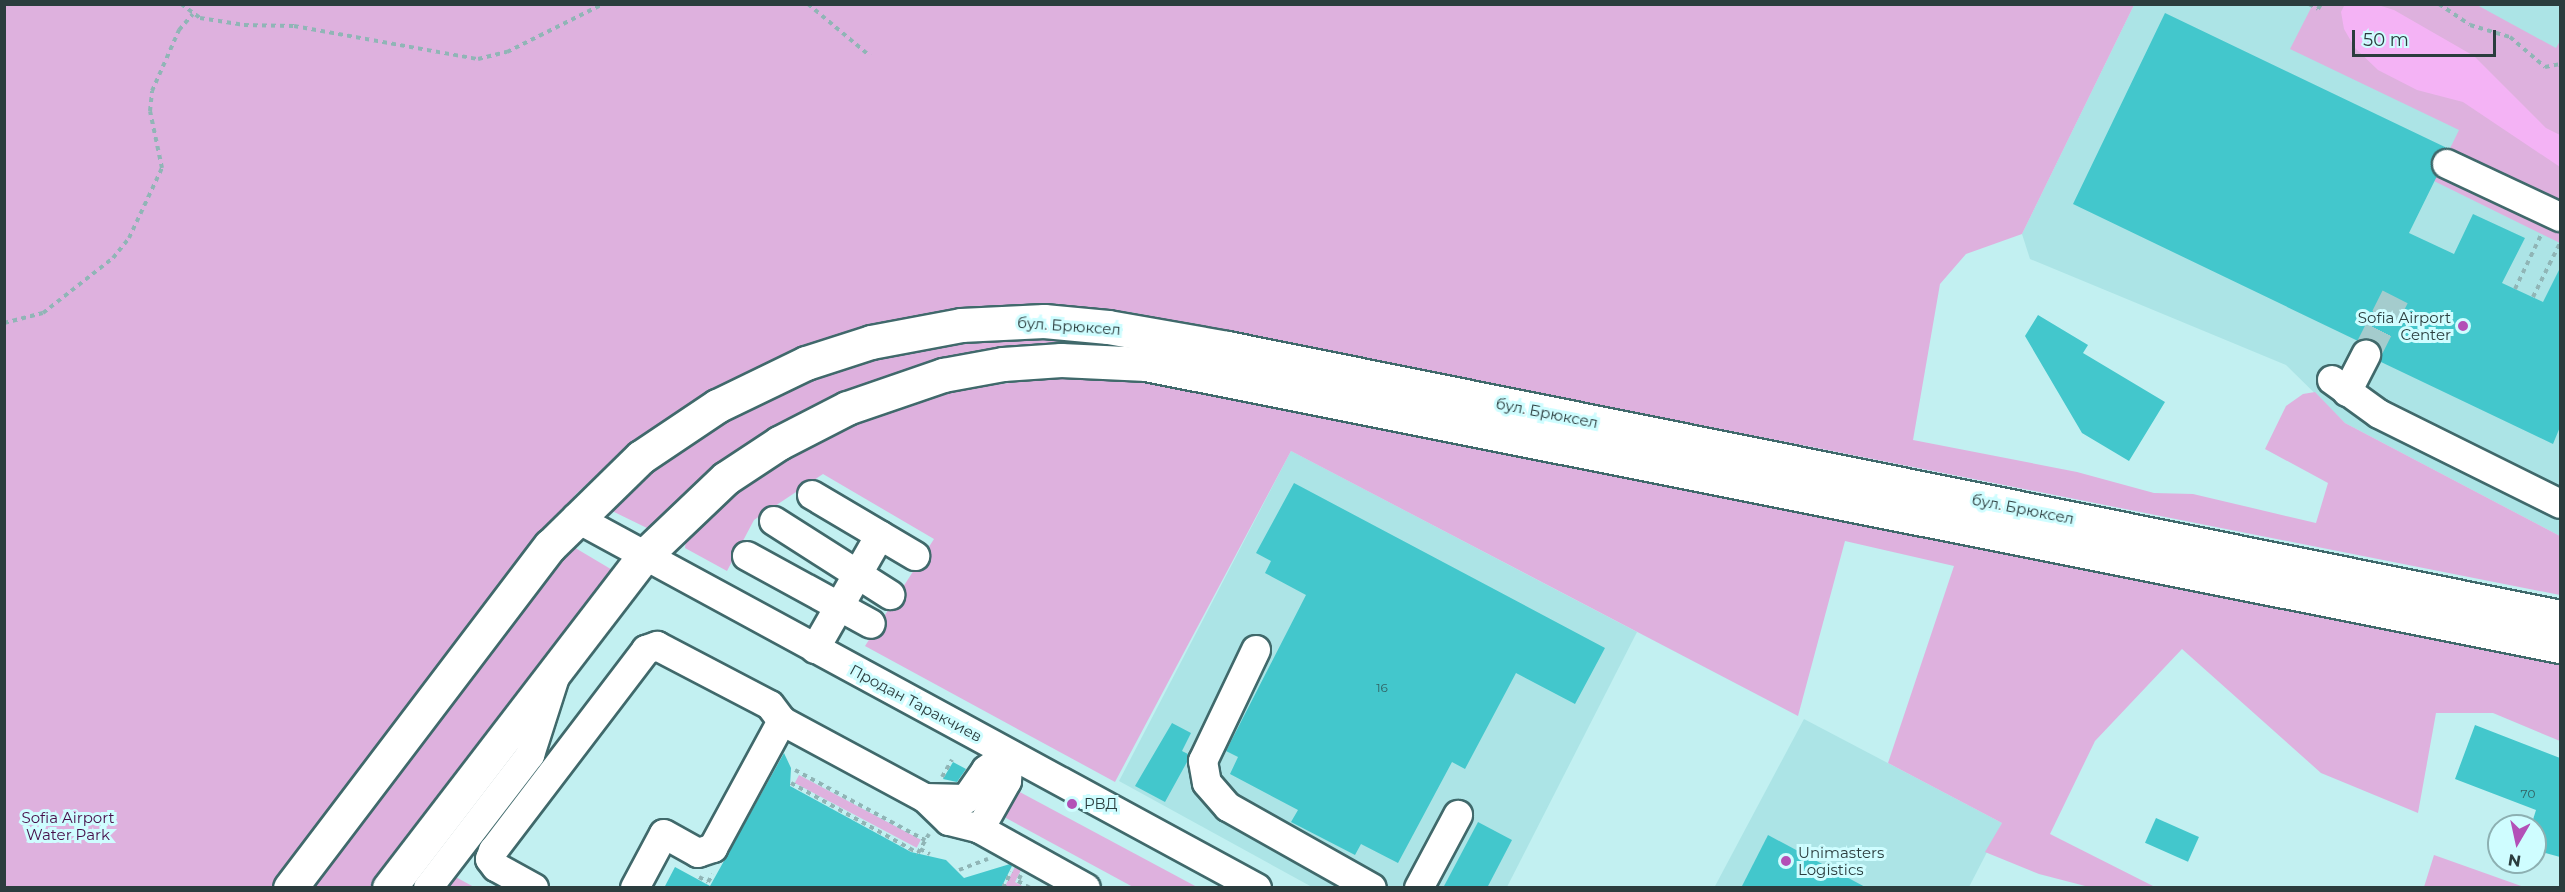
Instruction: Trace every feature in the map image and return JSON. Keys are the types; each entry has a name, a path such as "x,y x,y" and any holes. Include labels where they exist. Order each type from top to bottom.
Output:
{"main road":[{"name":"бул. Брюксел","path":"290,888 530,571 576,518 641,457 717,406 761,382 871,342 931,330 1006,321 1108,327 1227,348 2052,530 2560,646"},
{"name":"бул. Брюксел","path":"389,888 560,662 644,556 726,478 809,425 890,391 943,375 1003,364 1061,360 1146,364 2052,530 2560,617"}],"street":[{"path":"2447,164 2556,215"},
{"path":"2366,355 2340,386 2379,414 2560,504"},
{"path":"812,495 915,556"},
{"name":"Продан Таракчиев","path":"576,518 1257,888"},
{"path":"774,521 890,594"},
{"path":"815,649 880,535"},
{"path":"747,556 871,624"},
{"path":"534,888 496,867 490,855 649,648 661,647 770,705 782,721 933,789 966,799 986,770 1009,754"},
{"path":"1256,650 1203,761 1207,783 1228,807 1372,888"},
{"path":"428,888 530,755 560,662"},
{"path":"635,888 664,834 698,853 713,848 782,721"},
{"path":"980,830 1007,781 1009,754"},
{"path":"933,789 949,821 980,830 1086,888"},
{"path":"1419,888 1458,815"}],"path":[{"path":"181,4 193,14 244,25 323,30 478,58 507,52 603,4"},
{"path":"808,4 870,56"},
{"path":"2309,4 2318,9 2320,4"},
{"path":"2439,4 2470,25 2510,37 2545,67 2560,64"},
{"path":"4,323 43,313 113,258 129,238 162,168 150,111 152,91 179,30 193,14"},
{"path":"2514,289 2556,215"},
{"path":"2533,297 2560,243"},
{"path":"933,789 952,760"},
{"path":"791,783 918,853 925,840 795,770"},
{"path":"920,849 930,855"},
{"path":"1003,888 1016,862"},
{"path":"708,882 713,872"}],"shaded area":[{"path":"2345,4 2378,5 2394,10 2474,56 2546,128 2560,135 2560,167 2463,102 2417,90 2378,70 2355,48 2344,29 2341,12"},
{"path":"2134,5 2560,5 2560,536 2345,423 2286,365 2030,259 2022,234"},
{"path":"1291,451 1637,632 1507,887 1312,887 1119,781"},
{"path":"1804,719 2002,823 1969,887 1714,888"}],"green space":[{"path":"2313,4 2477,5 2556,48 2560,41 2560,243 2434,181 2459,130 2290,49"},
{"name":"Sofia Airport Water Park","path":"5,5 2134,5 2022,234 1966,254 1940,284 1913,440 2077,472 2154,493 2193,494 2316,523 2328,483 2265,449 2286,406 2303,394 2315,392 2345,423 2560,536 2560,595 1129,312 1040,305 974,307 865,326 801,347 700,396 616,457 576,494 276,887 5,888"},
{"path":"1011,336 1088,338 1245,371 974,357 649,529 608,509 640,475 757,400 855,361 930,344"},
{"path":"1052,377 1132,379 1174,385 2560,665 2560,741 2493,713 2436,713 2418,813 2321,773 2182,649 2095,741 2050,834 2155,887 2089,887 2039,874 1985,852 2002,823 1888,763 1954,566 1845,541 1798,716 1291,451 1115,782 865,646 934,539 823,474 754,520 727,571 685,548 686,538 754,478 800,448 851,423 936,393"},
{"path":"564,546 572,546 614,571 375,887 305,888"},
{"path":"799,775 921,840 917,848 795,783"},
{"path":"1014,789 1197,887 1133,887 1006,818 1003,814"},
{"path":"2434,855 2524,887 2424,887"},
{"path":"1016,865 1022,868 1015,882 1024,887 1004,888"},
{"path":"452,875 474,887 443,888"}],"building":[{"path":"2165,13 2447,148 2432,158 2431,166 2437,176 2409,233 2454,254 2473,214 2525,238 2502,283 2543,302 2560,268 2560,427 2553,444 2381,362 2380,347 2373,340 2358,341 2073,204"},
{"path":"2038,315 2088,345 2083,353 2165,402 2129,461 2082,433 2025,336"},
{"path":"1294,483 1605,648 1575,704 1516,673 1465,769 1452,762 1398,863 1361,844 1355,855 1291,822 1298,810 1230,774 1238,757 1226,751 1306,595 1265,573 1271,561 1256,553"},
{"path":"1172,723 1191,733 1182,751 1188,754 1187,762 1165,802 1135,786"},
{"path":"2475,725 2560,758 2560,857 2547,853 2547,814 2535,814 2536,810 2455,779"},
{"path":"784,753 791,768 790,786 911,852 946,860 964,878 1010,864 1012,866 1001,888 664,888 675,867 710,886"},
{"path":"953,762 966,769 957,782 943,779"},
{"path":"2156,818 2199,837 2188,862 2145,843"},
{"path":"1478,822 1512,840 1487,888 1443,888"},
{"name":"Unimasters Logistics","path":"1768,835 1867,888 1741,888"}],"tunnel":[{"path":"2366,355 2395,297"}],"place":[{"name":"Sofia Airport Center","path":"2463,326"},
{"name":"РВД","path":"1072,804"},
{"name":"Unimasters Logistics","path":"1786,861"}]}
